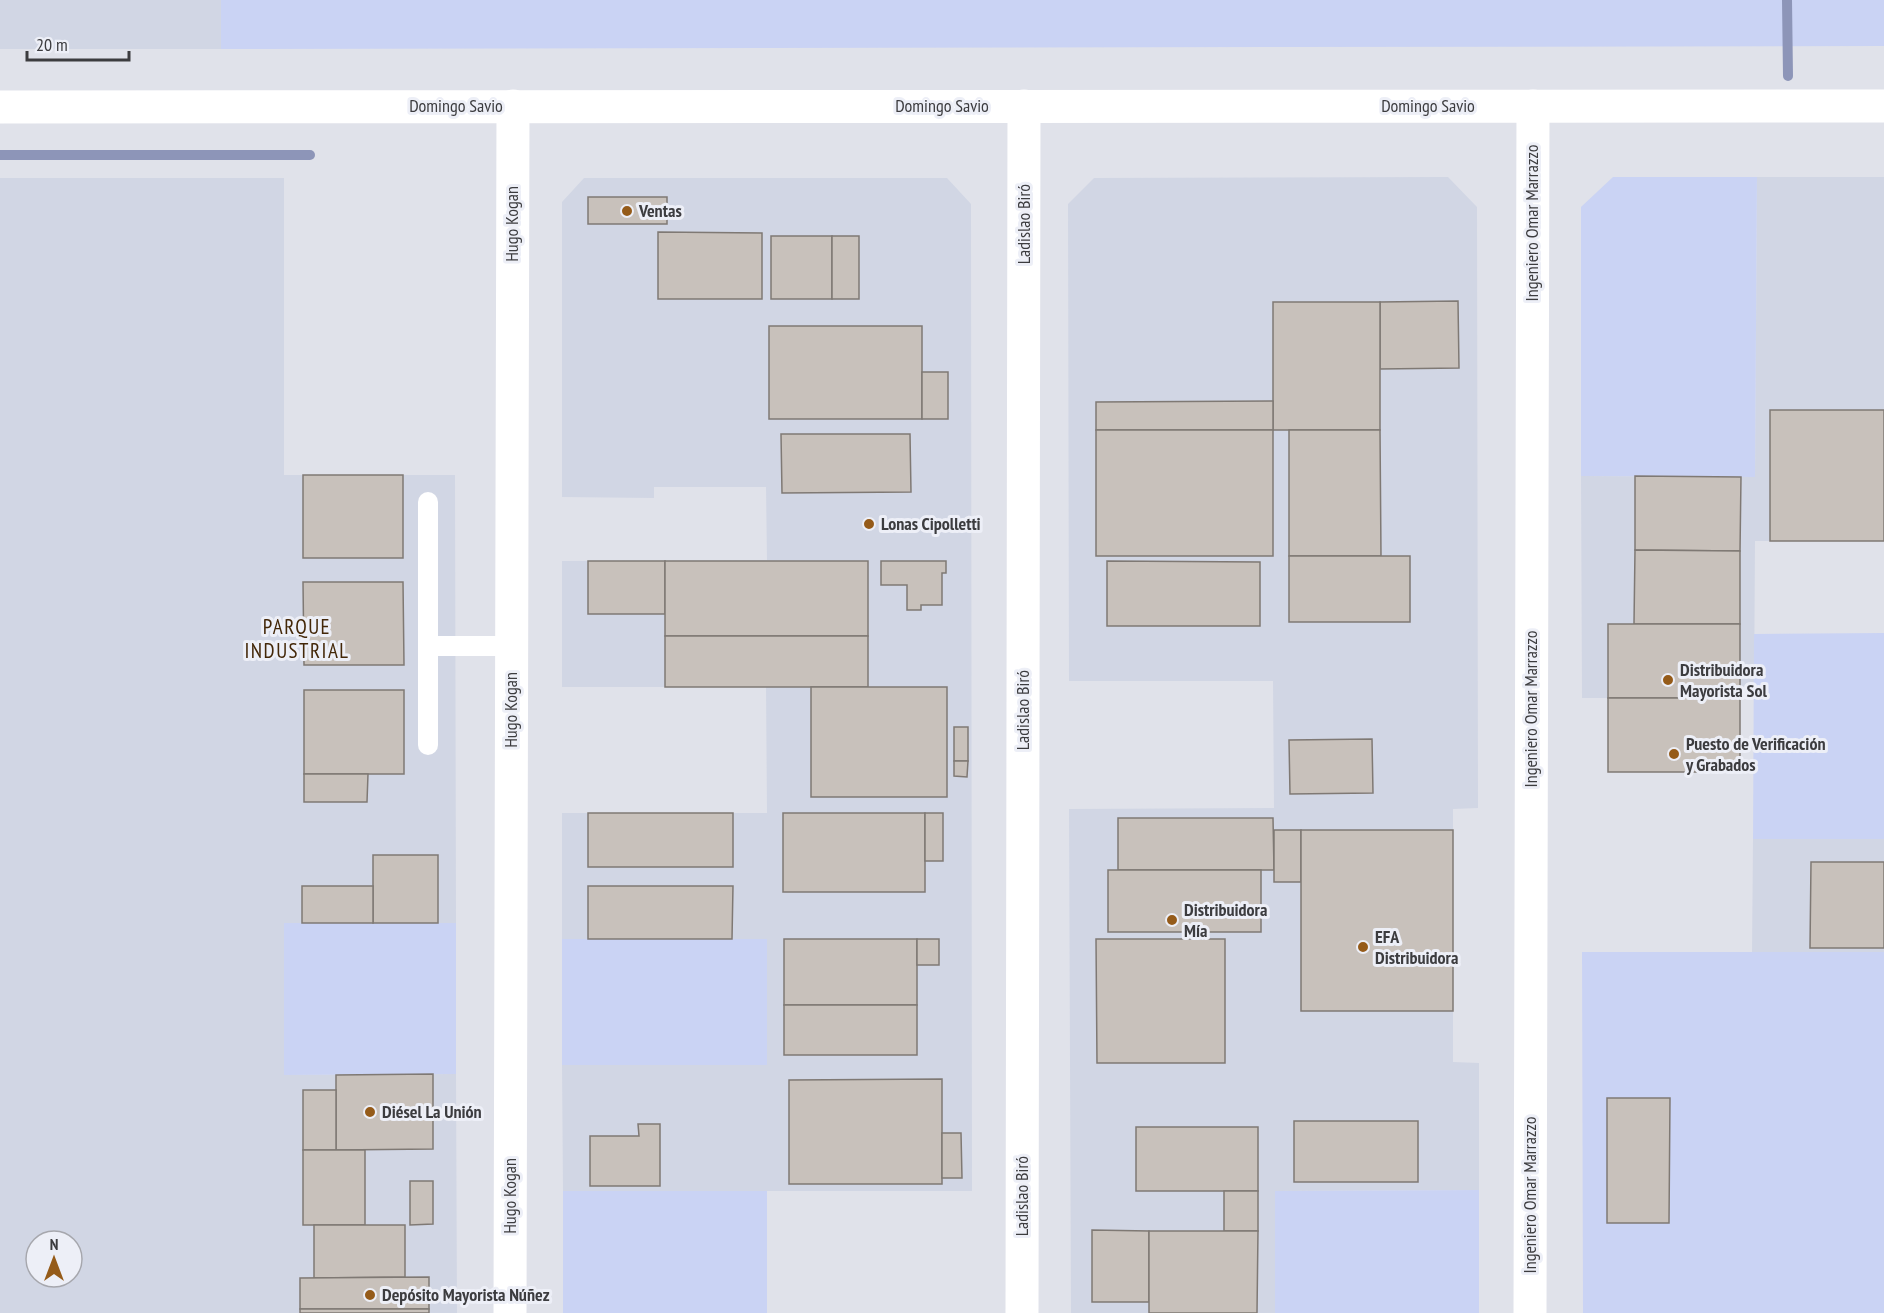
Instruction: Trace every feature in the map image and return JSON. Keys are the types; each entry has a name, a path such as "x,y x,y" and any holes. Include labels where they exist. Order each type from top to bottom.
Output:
{"street":[{"name":"Hugo Kogan","path":"510,1313 513,106"},
{"name":"Ladislao Biró","path":"1022,1313 1024,106"},
{"name":"Ingeniero Omar Marrazzo","path":"1530,1313 1533,106"},
{"name":"Domingo Savio","path":"0,107 1884,106"}],"lane":[{"path":"428,502 428,745"},
{"path":"428,646 511,646"}],"shaded area":[{"path":"0,0 221,0 221,49 0,49"},
{"path":"221,0 1884,0 1884,46 221,49"},
{"path":"1448,177 1477,207 1478,808 1453,809 1453,1062 1479,1063 1479,1190 1275,1191 1275,1313 1071,1313 1069,809 1274,808 1273,681 1069,681 1068,204 1094,178"},
{"path":"1613,177 1757,177 1755,477 1581,476 1581,207"},
{"path":"1757,177 1884,177 1884,541 1755,541 1754,698 1582,698 1581,476 1755,477"},
{"path":"0,178 284,178 284,475 455,475 456,923 284,923 284,1075 456,1074 457,1313 0,1313"},
{"path":"584,178 947,178 971,204 972,1191 563,1191 562,1065 767,1065 766,939 562,939 562,813 767,813 766,687 562,687 562,561 767,560 766,487 654,487 654,498 562,497 562,202"},
{"path":"1884,633 1884,839 1753,839 1754,634"},
{"path":"1753,839 1884,839 1884,952 1752,952"},
{"path":"284,923 456,923 456,1074 284,1075"},
{"path":"562,939 767,939 767,1065 562,1065"},
{"path":"1582,952 1884,952 1884,1313 1583,1313"},
{"path":"1479,1190 1479,1313 1275,1313 1275,1191"},
{"path":"563,1191 767,1191 767,1313 563,1313"}],"building":[{"name":"Ventas","path":"588,197 667,197 667,224 588,224"},
{"path":"658,232 762,233 762,299 658,299"},
{"path":"771,236 832,236 832,299 771,299"},
{"path":"832,236 859,236 859,299 832,299"},
{"path":"1458,301 1459,368 1380,369 1380,302"},
{"path":"1273,302 1380,302 1380,430 1273,430"},
{"path":"769,326 922,326 922,419 769,419"},
{"path":"922,372 948,372 948,419 922,419"},
{"path":"1273,401 1273,430 1096,430 1096,402"},
{"path":"1770,410 1884,410 1884,541 1770,541"},
{"path":"1096,430 1273,430 1273,556 1096,556"},
{"path":"1289,430 1380,430 1381,556 1289,556"},
{"path":"781,434 910,434 911,492 782,493"},
{"path":"303,475 403,475 403,558 303,558"},
{"path":"1635,476 1741,477 1740,551 1635,550"},
{"path":"1635,550 1740,551 1740,624 1634,624"},
{"path":"1289,556 1410,556 1410,622 1289,622"},
{"path":"588,561 665,561 665,614 588,614"},
{"path":"665,561 868,561 868,636 665,636"},
{"path":"881,561 946,561 946,573 942,573 942,605 921,605 921,610 907,610 907,585 881,585"},
{"path":"1107,561 1260,562 1260,626 1107,626"},
{"path":"303,582 403,582 404,665 304,665"},
{"name":"Distribuidora Mayorista Sol","path":"1608,624 1740,624 1740,698 1608,698"},
{"path":"665,636 868,636 868,687 665,687"},
{"path":"811,687 947,687 947,797 811,797"},
{"path":"304,690 404,690 404,774 304,774"},
{"name":"Puesto de Verificación y Grabados","path":"1608,698 1740,698 1740,772 1608,772"},
{"path":"954,727 968,727 968,761 954,761"},
{"path":"1372,739 1373,793 1290,794 1289,740"},
{"path":"954,761 968,761 967,777 954,776"},
{"path":"304,774 368,774 367,802 304,802"},
{"path":"588,813 733,813 733,867 588,867"},
{"path":"783,813 925,813 925,892 783,892"},
{"path":"925,813 943,813 943,861 925,861"},
{"path":"1118,818 1273,818 1274,870 1118,870"},
{"path":"1274,830 1301,830 1301,882 1274,882"},
{"name":"EFA Distribuidora","path":"1301,830 1453,830 1453,1011 1301,1011"},
{"path":"373,855 438,855 438,923 373,923"},
{"path":"1811,862 1884,862 1884,948 1810,948"},
{"path":"1108,870 1261,870 1261,932 1108,932"},
{"path":"302,886 373,886 373,923 302,923"},
{"path":"588,886 733,886 732,939 588,939"},
{"path":"784,939 917,939 917,1005 784,1005"},
{"path":"917,939 939,939 939,965 917,965"},
{"path":"1096,939 1225,939 1225,1063 1097,1063"},
{"path":"784,1005 917,1005 917,1055 784,1055"},
{"path":"433,1074 433,1149 336,1150 336,1075"},
{"path":"942,1079 942,1184 789,1184 789,1080"},
{"path":"303,1090 336,1090 336,1150 303,1150"},
{"path":"1607,1098 1670,1098 1669,1223 1607,1223"},
{"path":"1294,1121 1418,1121 1418,1182 1294,1182"},
{"path":"638,1124 660,1124 660,1186 590,1186 590,1136 639,1136"},
{"path":"1136,1127 1258,1127 1258,1191 1136,1191"},
{"path":"942,1133 961,1133 962,1178 942,1178"},
{"path":"303,1150 365,1150 365,1225 303,1225"},
{"path":"410,1181 433,1181 433,1224 410,1225"},
{"path":"1224,1191 1258,1191 1258,1231 1224,1231"},
{"path":"314,1225 405,1225 405,1277 314,1278"},
{"path":"1092,1230 1149,1231 1149,1302 1092,1302"},
{"path":"1149,1231 1258,1231 1257,1313 1149,1313"},
{"name":"Depósito Mayorista Núñez","path":"429,1277 429,1309 300,1309 300,1278"},
{"path":"300,1309 429,1309 429,1313 300,1313"}],"waterway":[{"path":"1787,0 1788,76"},
{"path":"0,155 310,155"}],"place":[{"name":"Ventas","path":"627,211"},
{"name":"Lonas Cipolletti","path":"869,524"},
{"name":"Distribuidora Mayorista Sol","path":"1668,680"},
{"name":"Puesto de Verificación y Grabados","path":"1674,754"},
{"name":"Distribuidora Mía","path":"1172,920"},
{"name":"EFA Distribuidora","path":"1363,947"},
{"name":"Diésel La Unión","path":"370,1112"},
{"name":"Depósito Mayorista Núñez","path":"370,1295"}],"district":[{"name":"PARQUE INDUSTRIAL","path":"297,639"}]}
